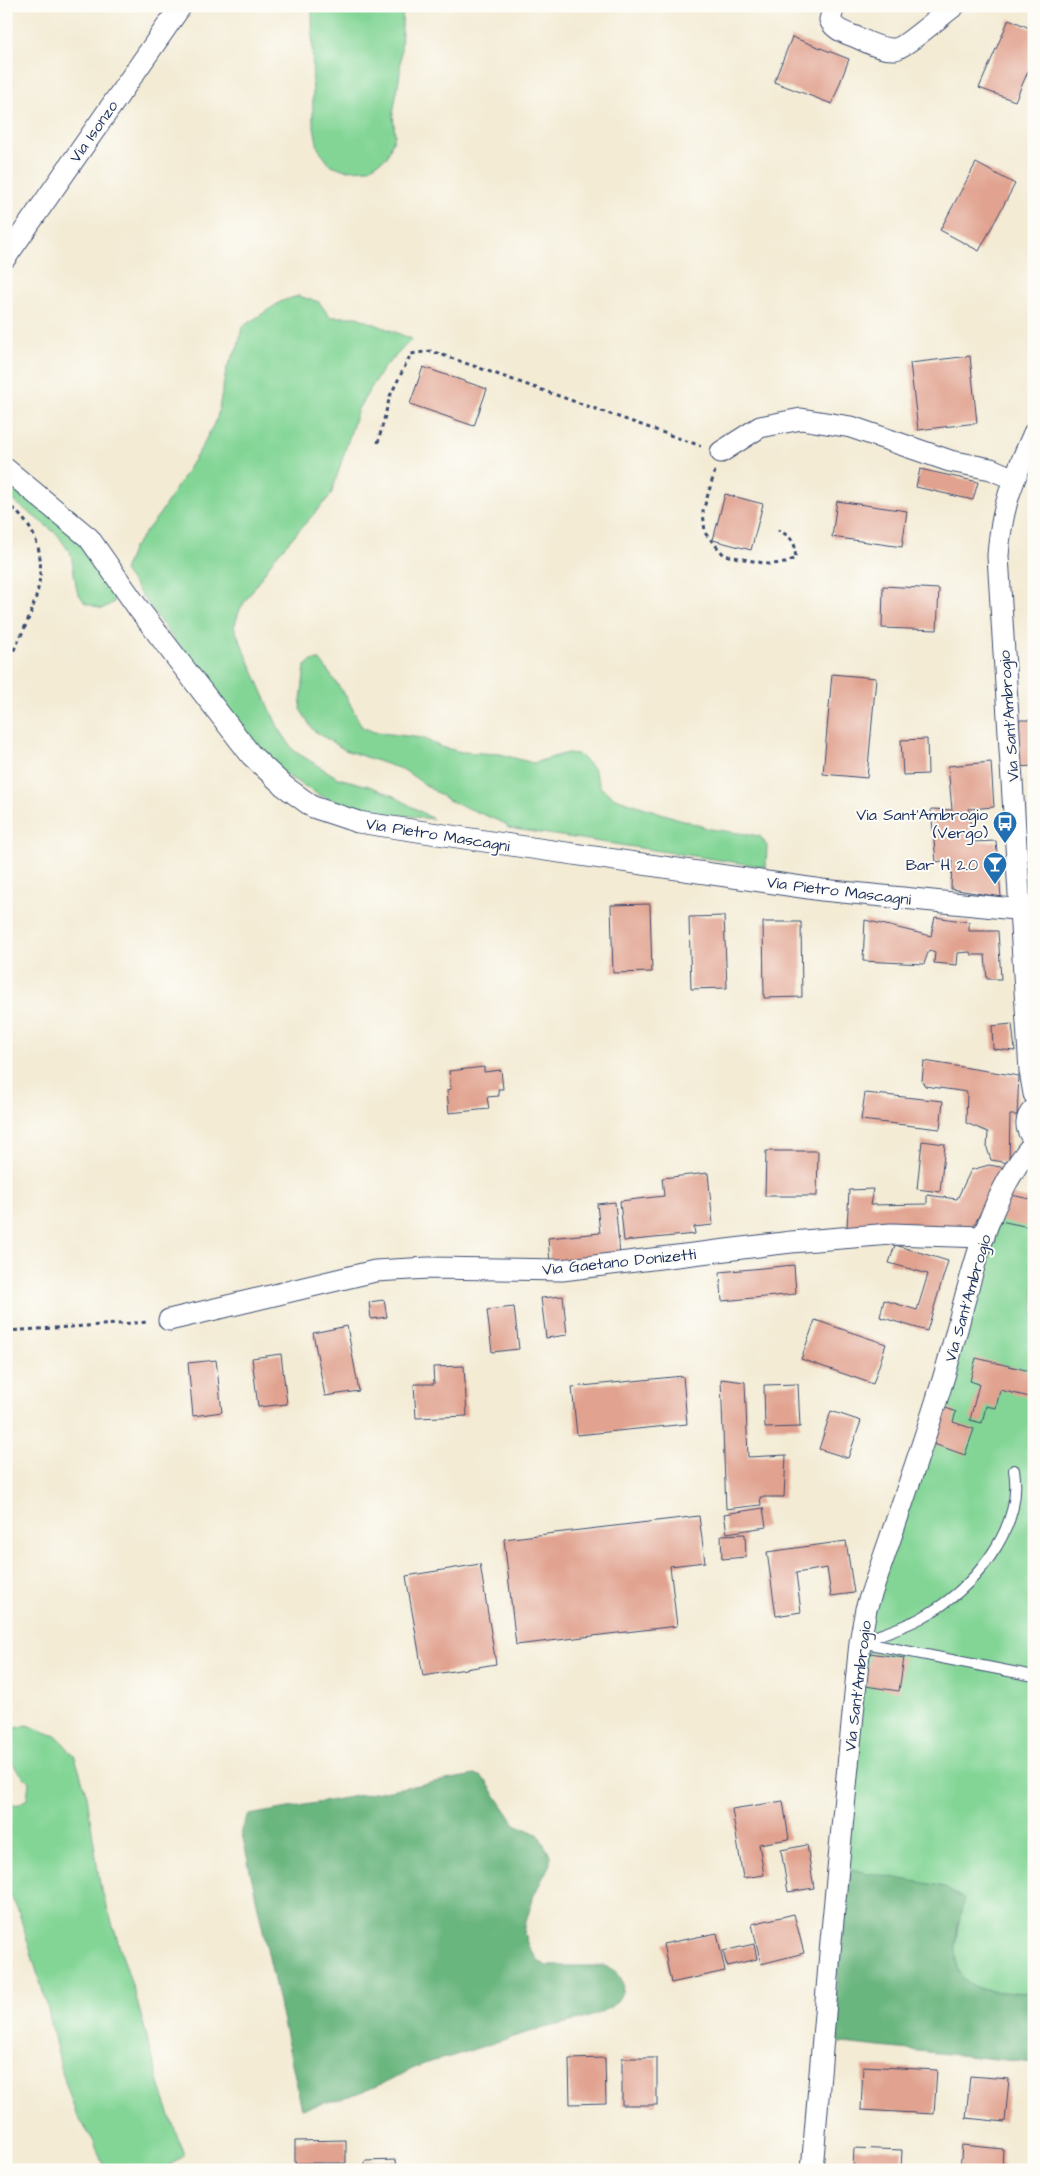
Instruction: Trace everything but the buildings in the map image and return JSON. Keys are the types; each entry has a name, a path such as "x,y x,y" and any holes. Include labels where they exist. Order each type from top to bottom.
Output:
{"street":[{"name":"Via Isonzo","path":"6,257 181,6"},
{"path":"834,6 830,20 834,27 878,46 896,49 909,43 925,27 954,6"},
{"path":"722,452 760,427 801,419 851,426 950,461 991,469 1014,479"},
{"name":"Via Sant'Ambrogio","path":"1034,433 1014,479 1001,518 998,556 1018,873 1027,910 1030,1071 1034,1094"},
{"name":"Via Pietro Mascagni","path":"6,470 89,538 138,608 250,755 284,786 313,807 358,822 592,857 822,890 1027,910"},
{"path":"1018,873 1034,856"},
{"path":"1034,1109 1027,1119 1026,1125 1034,1139"},
{"name":"Via Sant'Ambrogio","path":"812,2170 820,2092 831,1941 860,1642 866,1609 942,1384 984,1237 998,1197 1018,1162 1034,1142"},
{"name":"Via Gaetano Donizetti","path":"169,1320 375,1271 429,1268 562,1270 791,1242 891,1234 984,1237"}],"lane":[{"path":"860,1642 922,1617 945,1603 979,1569 1005,1532 1016,1498 1017,1488 1014,1470"},
{"path":"860,1642 1034,1676"}],"path":[{"path":"378,443 390,396 412,354 431,351 722,452 703,511 705,533 724,555 768,564 786,564 795,558 796,548 791,537 778,530"},
{"path":"6,504 15,510 34,535 41,563 40,581 35,605 6,665"},
{"path":"6,1330 169,1320"}],"green space":[{"path":"312,6 403,6 400,73 393,114 395,135 387,157 368,169 345,170 329,164 318,148 313,122"},
{"path":"298,296 319,302 330,317 357,317 412,339 382,370 358,409 331,495 274,558 240,609 234,627 278,727 294,751 338,778 369,786 392,795 433,819 359,810 319,795 281,772 245,738 124,571 133,548 161,512 200,450 217,418 227,367 238,347 242,327 282,301"},
{"path":"6,474 84,539 114,580 114,602 102,609 85,603 77,591 71,554 57,534 6,495"},
{"path":"320,660 347,698 362,727 374,732 422,738 441,747 462,752 500,754 533,763 567,753 578,754 593,768 601,788 615,798 710,829 760,836 767,846 766,867 508,828 506,824 446,799 404,770 345,750 313,730 300,709 305,666 311,661"},
{"path":"1034,1200 1034,1993 985,1990 967,1982 960,1973 956,1962 955,1950 964,1899 846,1869 867,1624 996,1212"},
{"path":"27,1725 58,1737 75,1757 87,1796 100,1885 137,2001 162,2093 184,2155 160,2170 105,2170 93,2140 76,2114 62,2072 47,2005 18,1910 6,1887 6,1801 17,1805 27,1799 29,1782 17,1770 10,1759 7,1745 12,1729"},
{"path":"474,1775 481,1776 486,1781 515,1824 538,1834 550,1855 550,1864 534,1895 526,1922 524,1933 528,1946 537,1959 546,1966 604,1966 612,1969 621,1978 623,1984 620,1997 609,2008 594,2015 431,2061 385,2083 302,2109 241,1829 249,1815"},
{"path":"846,1869 941,1886 964,1899 955,1949 956,1962 960,1973 967,1982 985,1990 1034,1993 1034,2063 832,2042"}],"place":[{"name":"Via Sant'Ambrogio (Vergo)","path":"1005,844"},
{"name":"Bar H 2.0","path":"995,885"}]}
